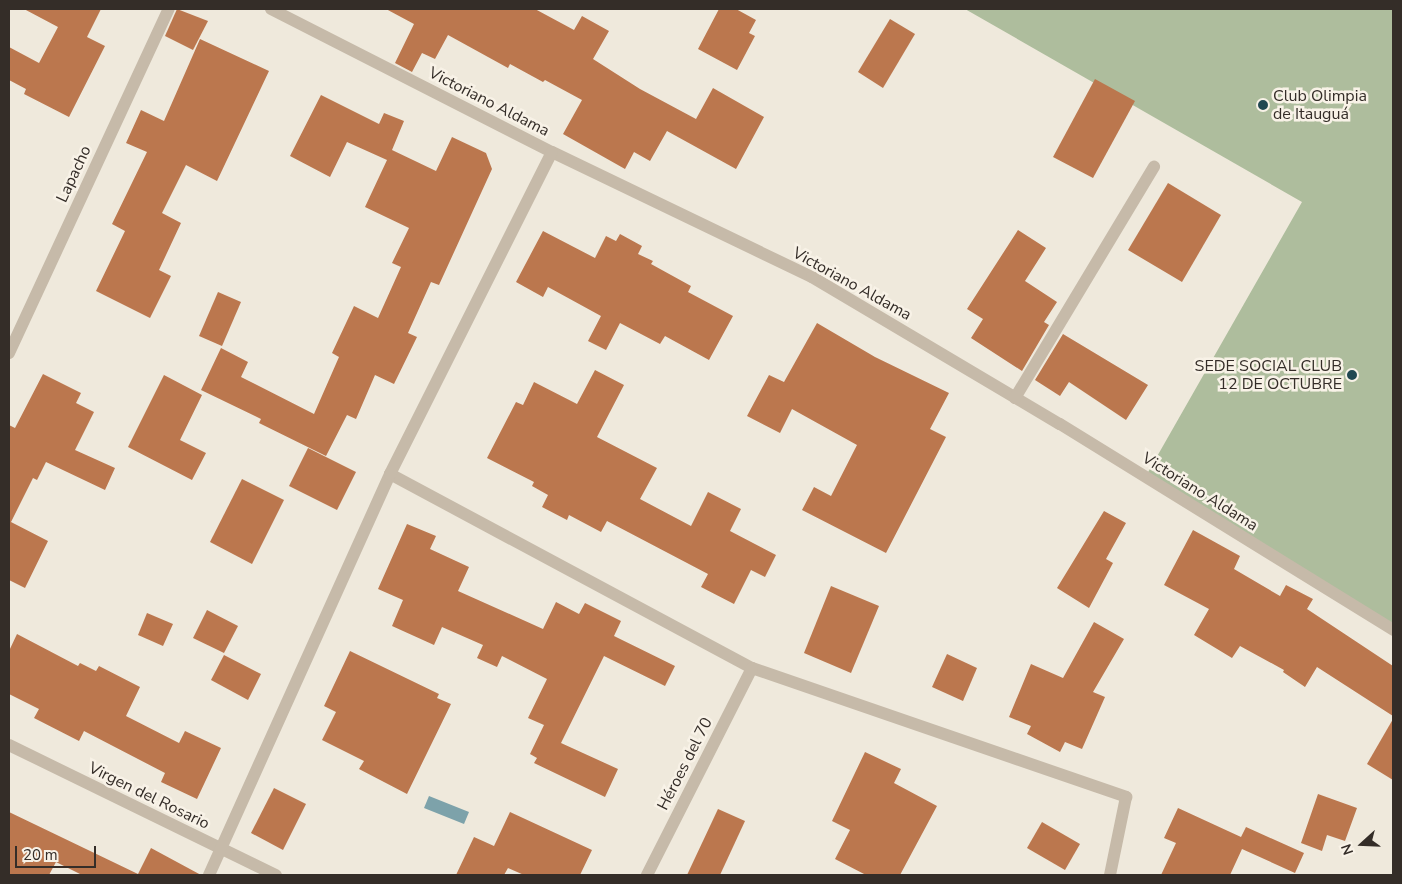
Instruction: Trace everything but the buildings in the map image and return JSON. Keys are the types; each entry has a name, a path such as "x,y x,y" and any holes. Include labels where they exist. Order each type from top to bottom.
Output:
{"street":[{"name":"Lapacho","path":"9,353 169,9"},
{"name":"Victoriano Aldama","path":"271,9 552,152 812,277 1015,398 1393,630"},
{"path":"209,875 390,474 552,152"},
{"path":"1015,398 1154,167"},
{"path":"390,474 752,668 1126,797 1110,875"},
{"name":"Héroes del 70","path":"647,875 752,668"},
{"name":"Virgen del Rosario","path":"9,745 276,875"}],"green space":[{"path":"965,9 1393,9 1393,625 1147,474 1302,202"}],"water":[{"path":"429,796 469,812 464,824 424,808"}],"place":[{"name":"Club Olimpia de Itauguá","path":"1263,105"},
{"name":"SEDE SOCIAL CLUB 12 DE OCTUBRE","path":"1352,375"}]}
